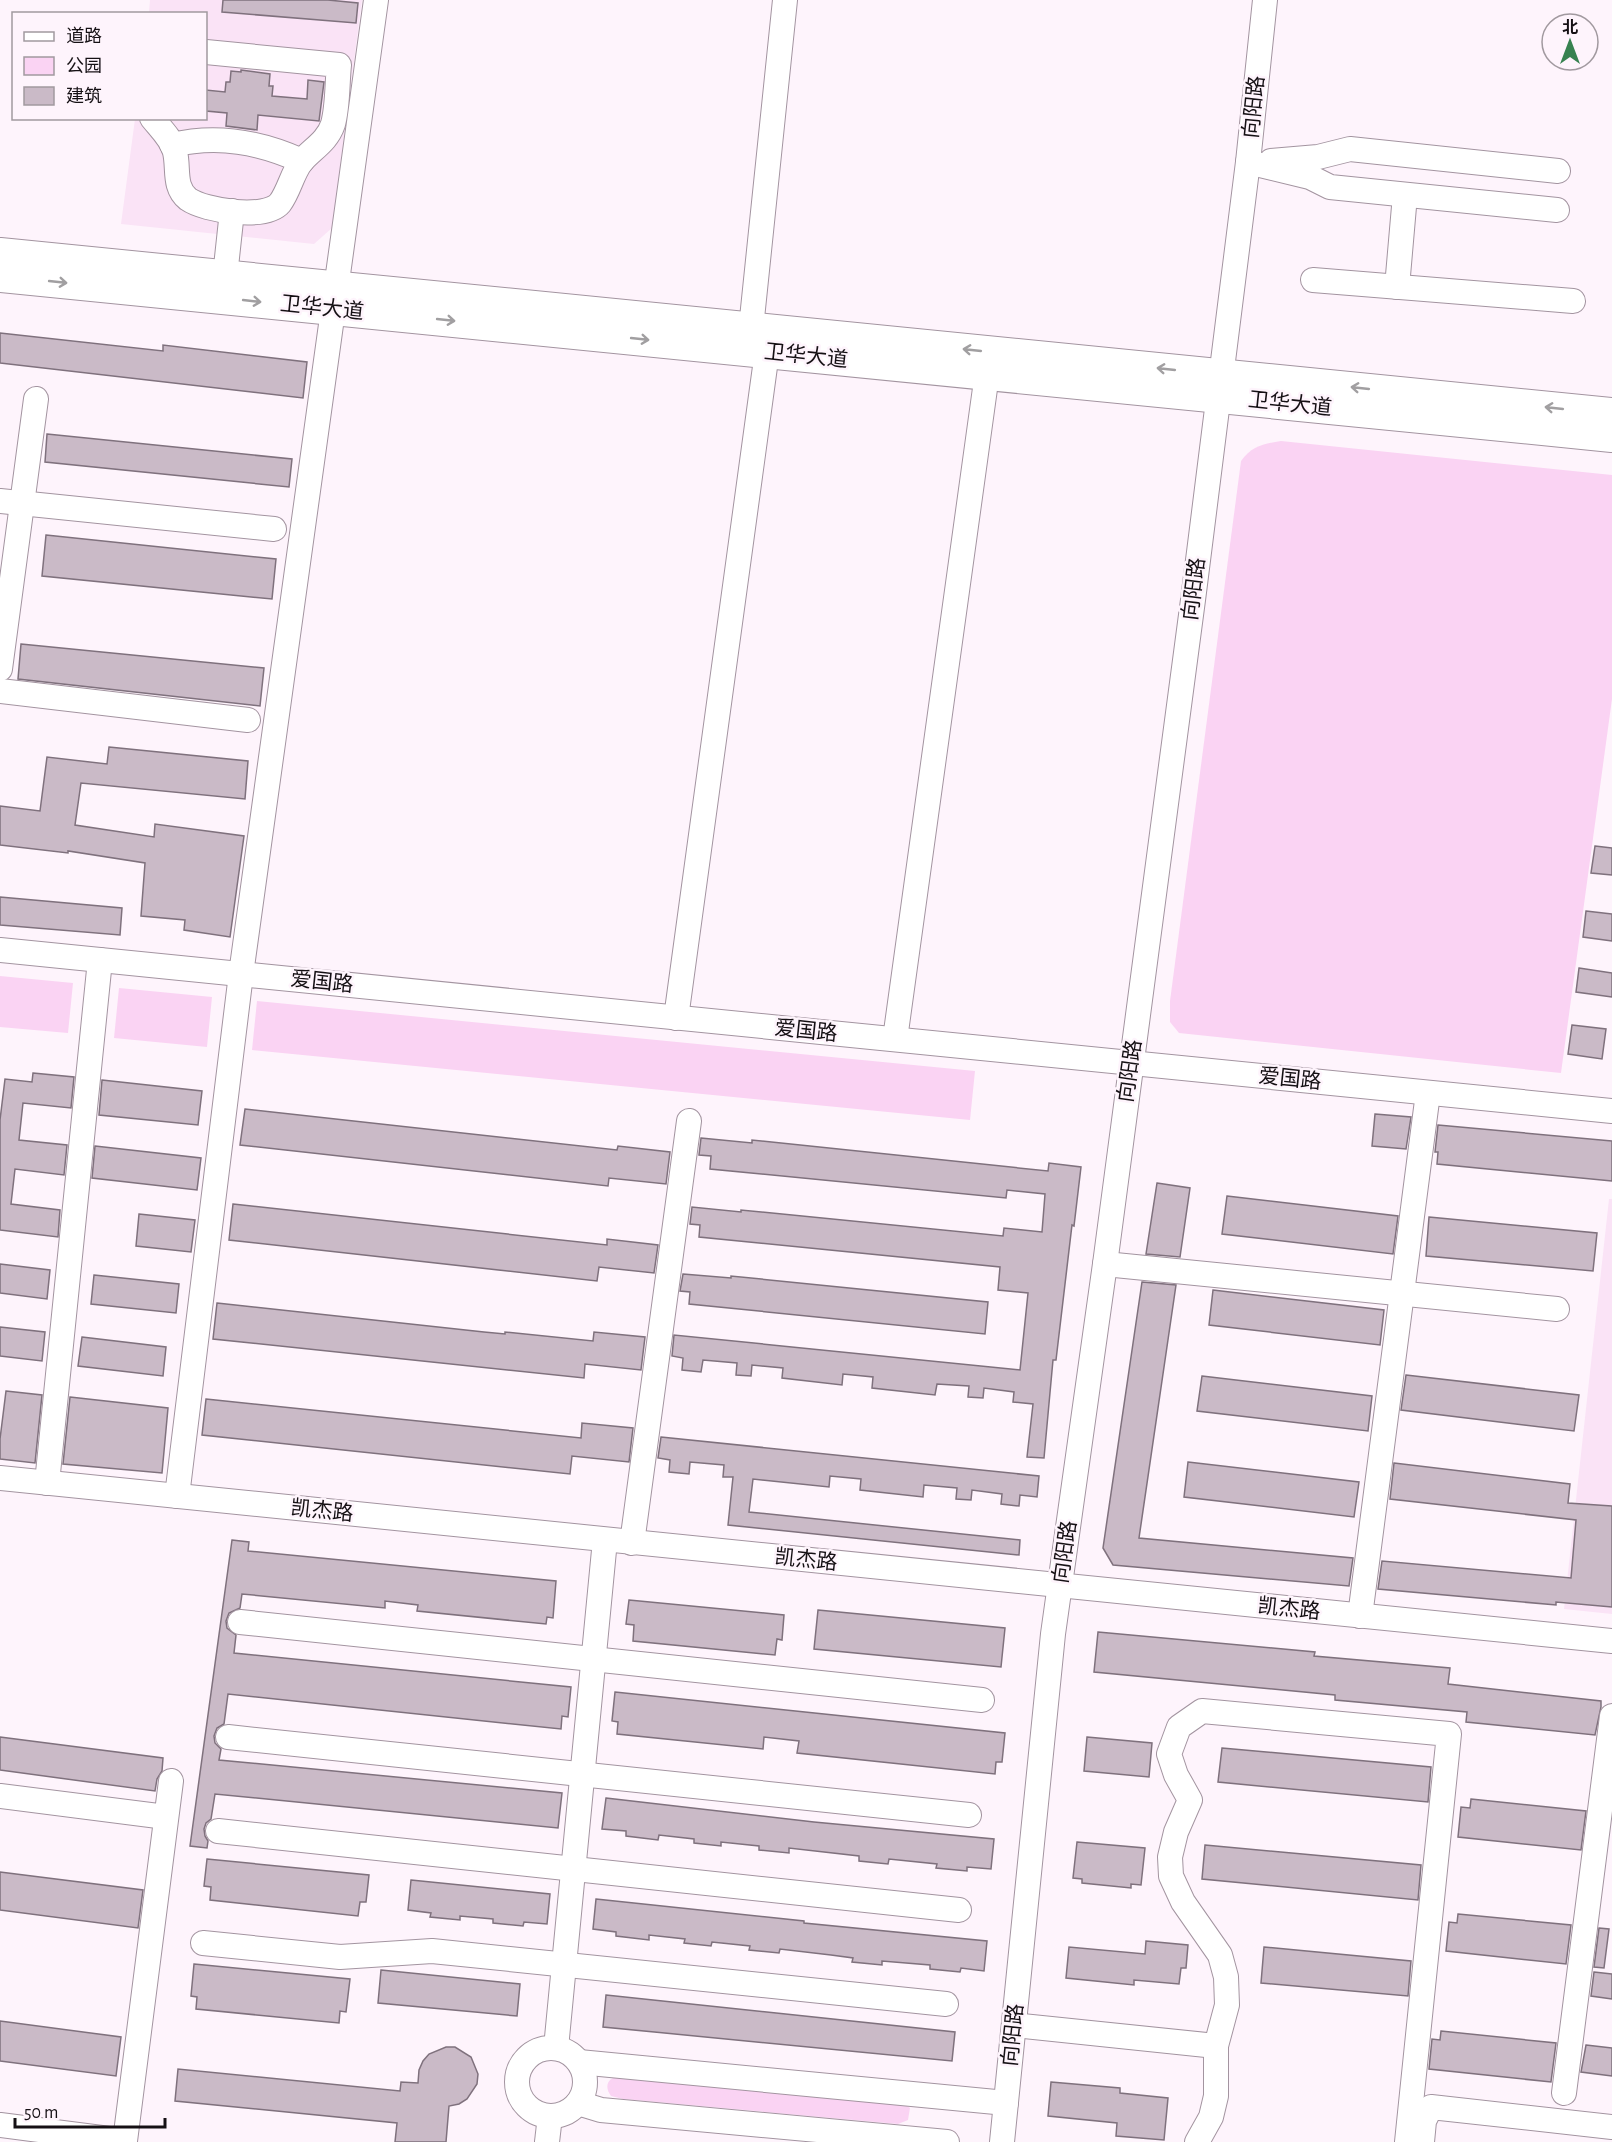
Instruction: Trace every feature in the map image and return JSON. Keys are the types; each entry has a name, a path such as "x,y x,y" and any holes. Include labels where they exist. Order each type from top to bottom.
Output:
{"main road":[{"name":"卫华大道","path":"0,254 225,276 334,298"},
{"name":"卫华大道","path":"0,276 334,298 759,340 1220,386 1612,436"},
{"name":"卫华大道","path":"759,340 987,374 1220,386 1612,414"}],"street":[{"path":"177,1496 241,974 376,0"},
{"path":"676,1018 759,340 785,0"},
{"name":"向阳路","path":"1002,2142 1053,1634 1105,1264 1220,386 1248,162 1265,0"},
{"path":"153,120 175,151 178,183 182,192 189,199 206,207 261,213 279,204 302,161 309,152 324,141 331,128 339,65 207,52"},
{"path":"172,145 210,139 235,140 270,148 302,161"},
{"path":"1248,162 1318,157 1350,149 1558,171"},
{"path":"1248,162 1310,177 1330,187 1557,210"},
{"path":"1397,287 1405,195"},
{"path":"225,276 232,211"},
{"path":"1313,280 1573,301"},
{"path":"895,1040 987,374"},
{"path":"0,669 11,502 36,399"},
{"path":"11,502 274,529"},
{"path":"0,692 248,720"},
{"name":"爱国路","path":"0,950 1612,1112"},
{"path":"47,1483 100,960"},
{"path":"1360,1616 1428,1093"},
{"path":"632,1543 689,1121"},
{"path":"1105,1264 1557,1309"},
{"name":"凯杰路","path":"0,1478 1612,1641"},
{"path":"556,2048 605,1540"},
{"path":"240,1622 982,1700"},
{"path":"1197,2142 1211,2116 1216,2096 1216,2046 1227,2005 1226,1977 1220,1955 1183,1902 1171,1876 1170,1857 1176,1832 1190,1800 1176,1775 1169,1754 1179,1727 1202,1711 1449,1734 1407,2142"},
{"path":"1564,2093 1612,1716"},
{"path":"228,1737 969,1815"},
{"path":"0,2125 125,2141 171,1781"},
{"path":"0,1796 166,1817"},
{"path":"218,1831 959,1910"},
{"path":"203,1943 340,1957 432,1952 946,2004"},
{"path":"1014,2025 1216,2046"},
{"path":"546,2048 556,2048 565,2051 579,2062 585,2077 585,2085 578,2103 571,2110 561,2115 540,2115 530,2110 518,2093 516,2082 518,2072 528,2056 546,2048"},
{"path":"579,2062 1006,2103"},
{"path":"578,2103 601,2110 947,2142"},
{"path":"1422,2142 1424,2121 1431,2107 1612,2127"},
{"path":"547,2142 550,2116"}],"shaded area":[{"path":"150,0 362,0 332,228 314,244 121,224 135,120 207,120 207,12 149,12"},
{"path":"1609,1199 1612,1199 1612,1614 1564,1609"}],"green space":[{"path":"1281,441 1612,475 1612,699 1561,1073 1179,1033 1170,1022 1170,1001 1241,461 1258,446"},
{"path":"0,976 73,983 68,1033 0,1027"},
{"path":"119,988 212,997 207,1047 114,1038"},
{"path":"257,1001 975,1071 970,1120 252,1050"},
{"path":"617,2077 905,2104 910,2108 908,2120 898,2124 623,2099 611,2096 608,2090 609,2082"}],"building":[{"path":"223,0 328,0 358,3 356,23 222,12"},
{"path":"241,70 270,74 269,86 273,86 272,96 307,99 308,80 324,82 319,121 258,115 257,130 226,126 227,113 207,111 207,90 225,92 226,82 230,82 231,71 241,72"},
{"path":"0,333 163,351 163,345 307,362 303,398 0,363"},
{"path":"47,434 292,459 289,487 45,462"},
{"path":"46,535 276,559 272,599 42,576"},
{"path":"21,644 264,668 260,706 18,679"},
{"path":"109,747 248,761 245,799 81,783 75,825 154,837 155,824 244,836 230,937 184,930 185,920 141,916 145,863 68,851 68,853 0,845 0,806 40,811 47,757 107,764"},
{"path":"1595,846 1612,848 1612,875 1591,873"},
{"path":"0,897 122,908 120,935 0,925"},
{"path":"1586,911 1612,914 1612,941 1583,937"},
{"path":"1579,968 1612,973 1612,997 1576,992"},
{"path":"1572,1025 1606,1029 1602,1059 1568,1054"},
{"path":"33,1073 74,1077 71,1108 23,1103 19,1140 67,1145 64,1175 15,1169 11,1204 60,1210 58,1237 0,1230 0,1120 5,1079 32,1082"},
{"path":"102,1080 202,1091 198,1125 99,1115"},
{"path":"245,1109 617,1150 618,1146 670,1152 666,1184 609,1178 608,1186 240,1145"},
{"path":"1375,1114 1411,1117 1406,1149 1372,1146"},
{"path":"1438,1125 1612,1141 1612,1181 1437,1164 1438,1152 1435,1152"},
{"path":"701,1138 752,1143 752,1140 1048,1171 1049,1163 1081,1167 1056,1360 1053,1360 1044,1458 1027,1457 1033,1404 1013,1402 1014,1392 984,1388 983,1398 968,1397 969,1386 937,1384 935,1395 872,1388 873,1377 843,1374 842,1385 782,1378 783,1368 752,1365 751,1376 736,1375 737,1363 703,1360 701,1372 682,1370 683,1358 672,1356 674,1335 1020,1370 1028,1293 998,1290 1000,1267 699,1237 700,1225 690,1224 692,1207 1003,1236 1004,1228 1042,1232 1045,1194 1007,1190 1006,1198 710,1169 711,1156 699,1155"},
{"path":"95,1146 201,1158 197,1190 92,1178"},
{"path":"1157,1183 1190,1188 1180,1257 1146,1254"},
{"path":"1227,1196 1398,1216 1393,1254 1222,1234"},
{"path":"233,1204 607,1245 607,1239 658,1245 654,1273 599,1267 597,1281 229,1240"},
{"path":"139,1214 195,1220 191,1252 136,1246"},
{"path":"1429,1217 1597,1233 1593,1271 1426,1256"},
{"path":"0,1264 50,1270 47,1299 0,1293"},
{"path":"683,1274 731,1278 731,1276 988,1302 985,1334 689,1304 690,1292 680,1291"},
{"path":"94,1275 179,1284 176,1313 91,1304"},
{"path":"1142,1282 1176,1285 1139,1538 1353,1558 1349,1586 1113,1565 1103,1548"},
{"path":"1213,1290 1384,1310 1380,1345 1209,1325"},
{"path":"217,1303 484,1332 593,1341 594,1332 645,1337 641,1370 585,1364 584,1378 213,1339"},
{"path":"0,1327 45,1332 42,1361 0,1356"},
{"path":"82,1337 166,1347 163,1376 78,1366"},
{"path":"1406,1375 1579,1395 1574,1431 1401,1410"},
{"path":"1202,1376 1372,1396 1368,1431 1197,1411"},
{"path":"6,1391 42,1395 35,1463 0,1459"},
{"path":"70,1397 168,1408 162,1473 63,1464"},
{"path":"206,1399 581,1438 582,1423 633,1428 629,1462 572,1456 570,1474 202,1435"},
{"path":"661,1437 1039,1476 1037,1497 1020,1495 1019,1506 1001,1504 1002,1494 972,1490 971,1500 956,1499 957,1488 924,1485 923,1497 860,1490 861,1479 830,1476 829,1487 753,1479 749,1512 1020,1540 1019,1555 728,1525 733,1477 723,1477 724,1465 690,1462 689,1474 669,1472 670,1460 658,1458"},
{"path":"1188,1462 1359,1482 1354,1517 1184,1497"},
{"path":"1394,1463 1570,1484 1568,1503 1612,1506 1612,1607 1556,1602 1556,1605 1378,1589 1382,1561 1571,1578 1576,1520 1390,1499"},
{"path":"232,1540 249,1542 248,1551 556,1581 553,1618 547,1617 546,1624 417,1611 418,1605 385,1601 385,1608 242,1594 240,1608 229,1613 226,1621 227,1628 236,1635 234,1653 571,1687 568,1717 562,1716 561,1729 228,1694 224,1724 217,1728 214,1736 215,1743 221,1749 219,1760 562,1793 558,1828 215,1794 211,1819 206,1823 204,1829 208,1841 207,1848 190,1846"},
{"path":"629,1600 784,1615 782,1640 777,1639 775,1655 633,1641 634,1625 626,1624"},
{"path":"818,1610 1005,1628 1001,1667 814,1649"},
{"path":"1098,1632 1315,1652 1314,1656 1450,1668 1448,1684 1601,1701 1601,1707 1595,1735 1466,1722 1467,1712 1335,1700 1335,1695 1094,1672"},
{"path":"615,1692 1005,1733 1002,1762 996,1762 995,1774 797,1753 799,1741 764,1737 763,1749 617,1734 618,1722 612,1721"},
{"path":"0,1737 163,1758 162,1771 157,1779 155,1791 0,1770"},
{"path":"1087,1737 1152,1743 1149,1777 1084,1771"},
{"path":"1222,1748 1431,1767 1428,1802 1218,1782"},
{"path":"606,1798 814,1822 994,1839 991,1869 967,1867 967,1871 936,1868 937,1864 889,1859 888,1864 859,1861 859,1856 789,1848 789,1853 759,1850 759,1846 721,1842 721,1846 694,1843 694,1839 659,1835 658,1840 626,1836 626,1831 602,1829"},
{"path":"1471,1799 1586,1811 1581,1850 1458,1837 1461,1807 1470,1808"},
{"path":"1077,1842 1145,1848 1141,1885 1131,1884 1131,1888 1082,1883 1082,1879 1073,1878"},
{"path":"1205,1845 1421,1865 1418,1900 1202,1879"},
{"path":"207,1859 369,1875 366,1902 360,1902 358,1916 210,1900 211,1887 204,1886"},
{"path":"0,1872 143,1890 138,1928 0,1910"},
{"path":"411,1880 550,1894 547,1924 524,1922 523,1926 493,1923 493,1919 460,1916 460,1920 430,1917 431,1913 408,1910"},
{"path":"596,1899 987,1941 984,1971 961,1968 960,1972 930,1969 930,1965 882,1961 882,1965 852,1962 853,1958 831,1955 780,1949 779,1953 749,1950 750,1946 712,1942 711,1946 684,1943 685,1939 649,1935 649,1940 616,1936 616,1932 593,1929"},
{"path":"1458,1914 1571,1925 1566,1964 1446,1951 1449,1922 1457,1923"},
{"path":"1599,1928 1609,1929 1604,1968 1594,1967"},
{"path":"1146,1941 1188,1945 1186,1968 1181,1968 1179,1984 1134,1980 1134,1985 1066,1978 1069,1947 1145,1954"},
{"path":"1264,1947 1411,1961 1408,1996 1261,1983"},
{"path":"194,1964 350,1979 346,2012 340,2011 339,2023 196,2009 197,1997 191,1996"},
{"path":"381,1970 520,1984 517,2016 378,2003"},
{"path":"1594,1972 1612,1974 1612,1999 1591,1996"},
{"path":"606,1995 955,2032 952,2061 603,2027"},
{"path":"0,2021 121,2037 116,2076 0,2061"},
{"path":"1441,2031 1556,2043 1551,2082 1429,2069 1432,2039 1440,2040"},
{"path":"1586,2045 1612,2048 1612,2076 1581,2072"},
{"path":"446,2047 455,2047 471,2057 478,2074 477,2084 467,2099 449,2106 446,2142 395,2142 397,2123 175,2101 178,2069 400,2091 401,2082 418,2083 419,2070 429,2054"},
{"path":"1051,2082 1120,2088 1120,2093 1168,2098 1164,2140 1116,2136 1117,2123 1048,2116"}]}
